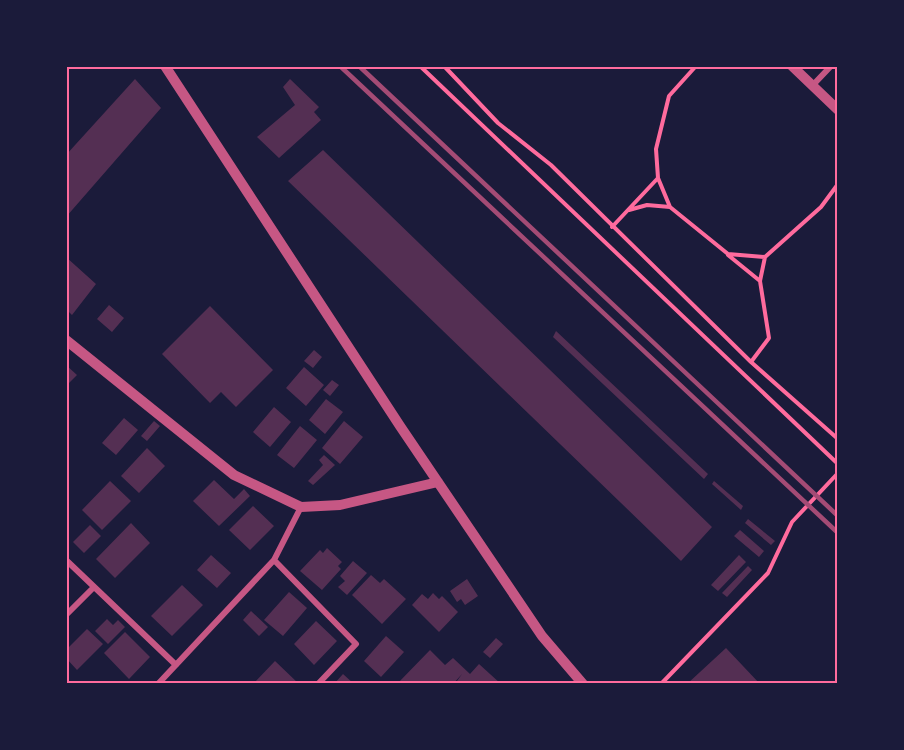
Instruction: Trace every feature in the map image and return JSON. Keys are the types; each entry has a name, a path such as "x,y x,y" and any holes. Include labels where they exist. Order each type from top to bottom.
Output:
{"street":[{"path":"165,66 542,636 583,684"},
{"path":"792,66 838,110"},
{"path":"812,86 831,66"},
{"path":"66,340 234,475 302,507 340,505 438,482"},
{"path":"158,684 274,560 302,507"},
{"path":"66,560 176,665"},
{"path":"274,560 356,644 318,684"},
{"path":"66,615 94,587"}],"path":[{"path":"420,66 838,464"},
{"path":"444,66 498,123 551,165 612,228 751,362 838,439"},
{"path":"696,66 669,96 656,149 658,178 670,207 760,281"},
{"path":"612,228 658,178"},
{"path":"751,362 769,338 760,281 765,257 821,207 838,184"},
{"path":"628,210 647,205 670,207"},
{"path":"728,255 765,257"},
{"path":"661,684 768,573 792,522 838,473"}],"building":[{"path":"135,79 161,108 66,217 66,155"},
{"path":"290,79 319,107 314,112 321,120 279,158 257,137 295,105 283,87"},
{"path":"323,150 712,527 681,561 288,181"},
{"path":"66,257 96,284 72,315 66,309"},
{"path":"109,305 124,318 112,332 97,319"},
{"path":"210,306 273,370 236,407 221,392 210,403 162,354"},
{"path":"556,331 708,474 704,479 553,337"},
{"path":"314,350 322,357 313,368 304,361"},
{"path":"66,365 77,375 66,386"},
{"path":"304,367 324,385 306,406 286,388"},
{"path":"332,380 339,385 330,396 323,390"},
{"path":"326,399 343,412 325,434 309,420"},
{"path":"274,407 291,422 270,447 253,432"},
{"path":"124,418 138,430 116,455 102,443"},
{"path":"154,421 160,426 147,441 141,436"},
{"path":"344,421 363,437 340,464 322,448"},
{"path":"300,426 317,440 294,468 277,455"},
{"path":"147,448 165,466 139,493 121,476"},
{"path":"324,455 335,465 313,485 308,481 323,465 319,460"},
{"path":"214,480 234,499 244,489 250,496 219,526 193,501"},
{"path":"110,481 131,501 102,530 82,510"},
{"path":"714,481 743,506 741,510 712,484"},
{"path":"253,506 274,526 250,550 229,530"},
{"path":"748,519 775,541 771,545 745,523"},
{"path":"131,523 150,543 115,578 96,559"},
{"path":"90,525 101,536 84,553 73,542"},
{"path":"740,530 764,551 759,557 734,536"},
{"path":"327,548 342,562 338,566 341,569 322,590 300,571 320,550 323,553"},
{"path":"211,555 231,573 217,588 197,570"},
{"path":"739,555 746,562 718,591 711,585"},
{"path":"353,561 367,573 347,595 338,587 345,581 340,576"},
{"path":"748,566 752,570 727,597 722,593"},
{"path":"371,575 380,583 384,579 406,599 382,624 352,595"},
{"path":"467,579 478,596 465,605 461,599 457,602 450,591"},
{"path":"182,585 203,605 172,636 151,616"},
{"path":"289,592 307,608 283,636 264,620"},
{"path":"433,593 439,599 442,596 458,612 439,632 412,605 422,594 428,599"},
{"path":"251,611 268,627 259,636 243,620"},
{"path":"107,619 113,625 118,620 125,627 108,644 95,631"},
{"path":"316,621 337,641 314,665 294,644"},
{"path":"87,629 103,644 77,670 66,658 66,650"},
{"path":"125,632 150,657 129,679 104,653"},
{"path":"386,636 404,652 381,677 364,661"},
{"path":"496,638 503,644 490,658 483,652"},
{"path":"726,648 760,684 687,684"},
{"path":"430,650 445,665 453,658 470,674 479,664 501,684 461,684 457,681 462,674 453,684 397,684"},
{"path":"275,661 299,684 253,684"},
{"path":"343,674 354,684 334,684"}],"railway":[{"path":"340,66 838,533"},
{"path":"359,66 838,516"}]}
